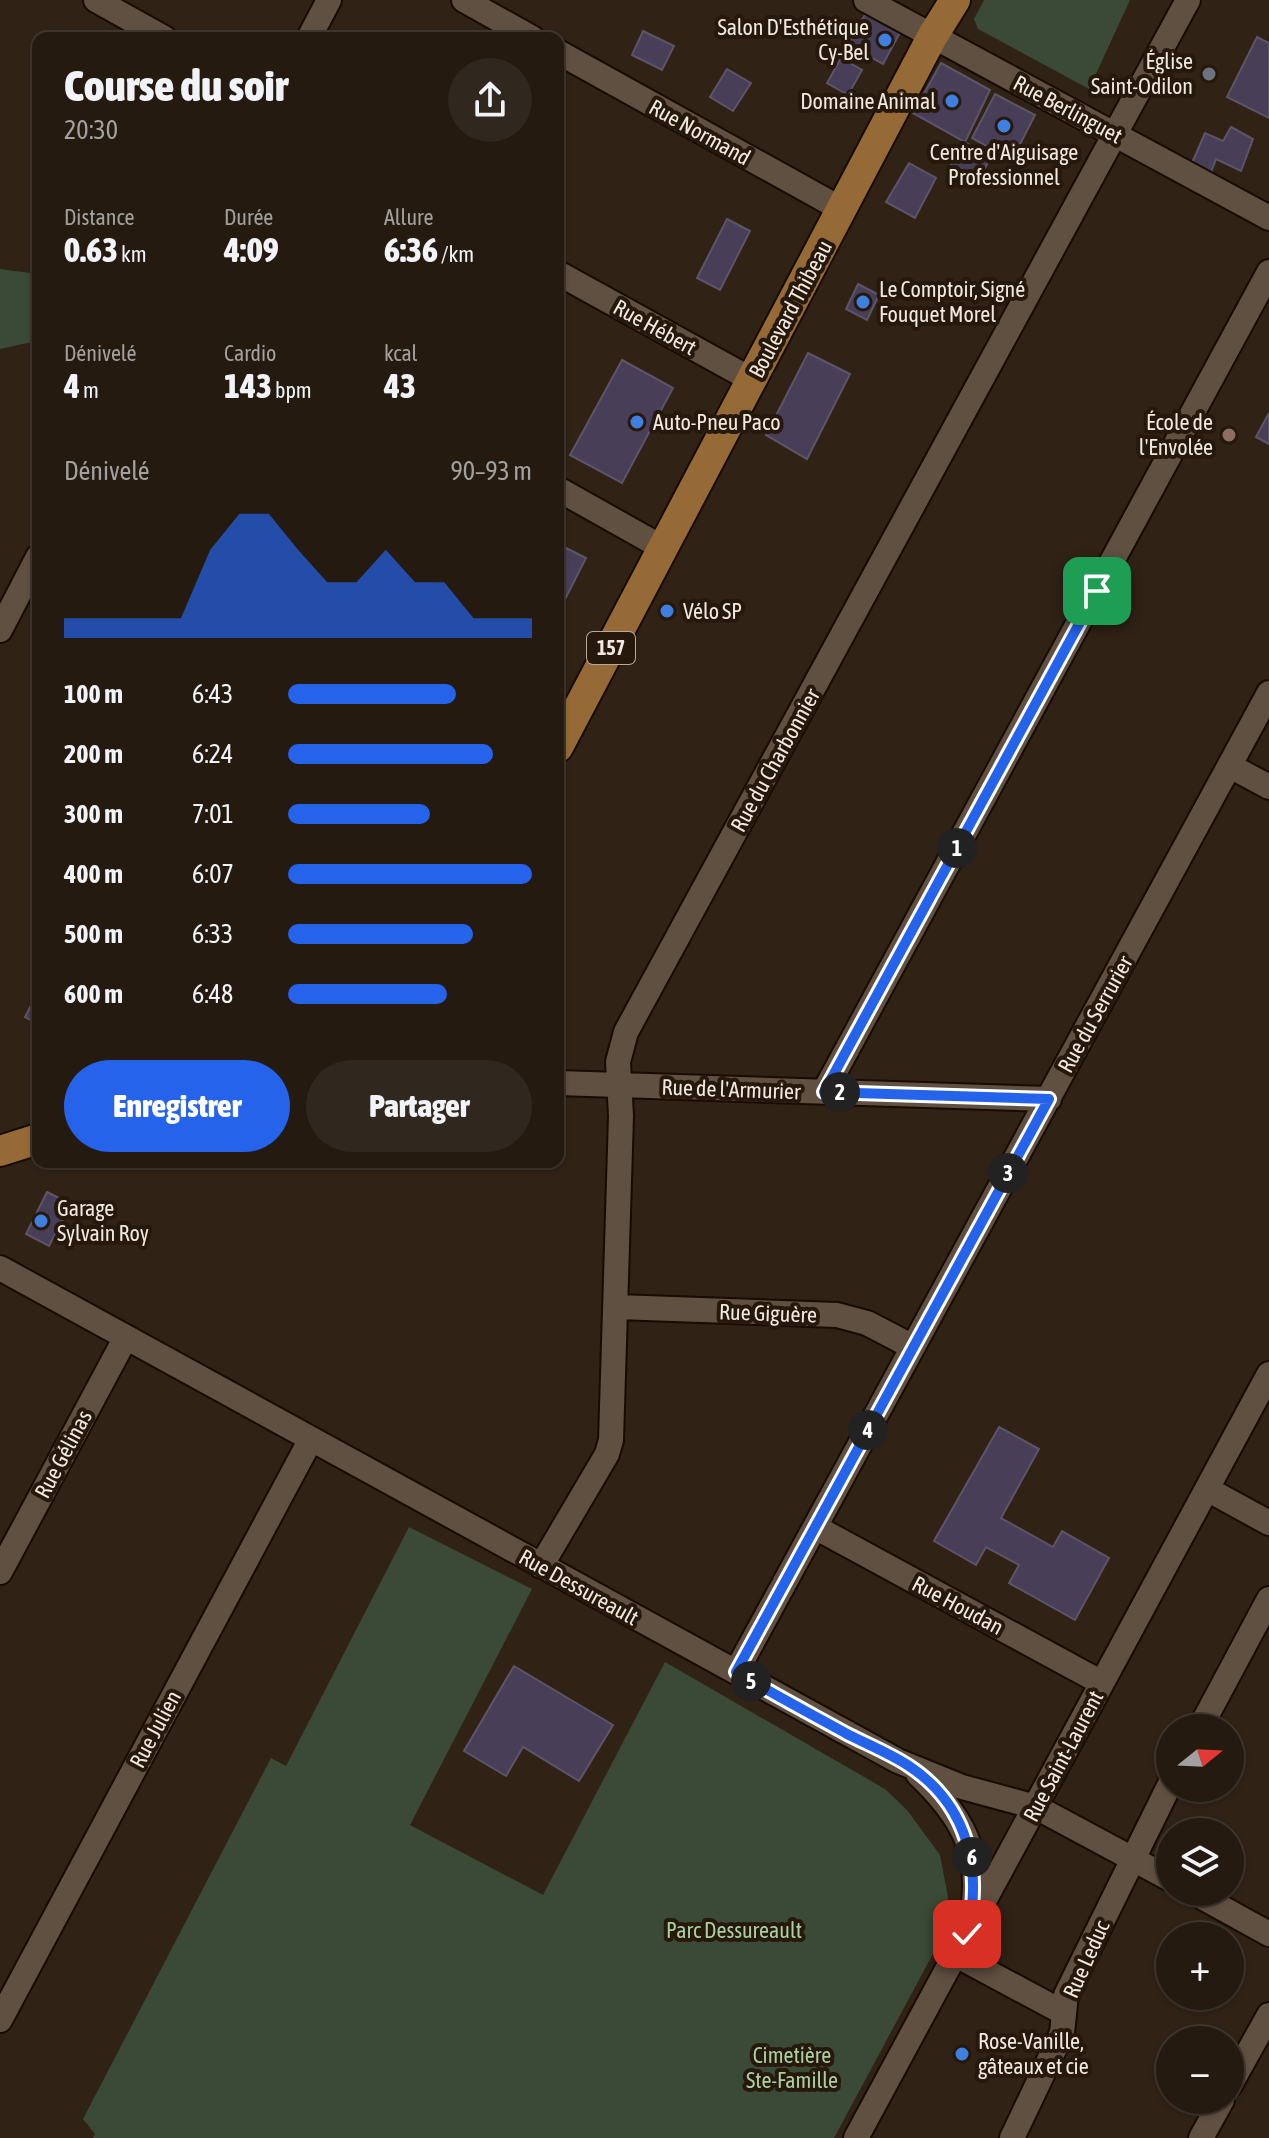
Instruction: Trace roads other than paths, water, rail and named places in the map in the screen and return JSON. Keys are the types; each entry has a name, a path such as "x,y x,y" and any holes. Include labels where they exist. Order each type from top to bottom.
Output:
{"main road":[{"name":"Boulevard Thibeau","path":"564,736 932,37 955,0"},
{"path":"0,1151 32,1141"}],"street":[{"path":"96,0 153,32"},
{"path":"312,32 329,0"},
{"path":"464,0 521,32"},
{"name":"Rue Berlinguet","path":"866,0 1269,218"},
{"name":"Rue du Charbonnier","path":"541,1566 607,1454 611,1440 617,1307 618,1062 626,1032 1188,0"},
{"name":"Rue Normand","path":"564,55 843,210"},
{"path":"824,1092 1269,272"},
{"name":"Rue Hébert","path":"564,276 752,380"},
{"path":"564,492 663,548"},
{"path":"0,630 32,569"},
{"name":"Rue du Serrurier","path":"736,1672 1269,693"},
{"path":"1230,766 1269,787"},
{"name":"Rue de l'Armurier","path":"564,1083 1049,1099"},
{"name":"Rue Dessureault","path":"0,1268 911,1767 962,1787 1036,1807 1156,1872"},
{"name":"Rue Giguère","path":"617,1307 837,1315 859,1319 913,1347"},
{"name":"Rue Gélinas","path":"0,1572 126,1337"},
{"name":"Rue Saint-Laurent","path":"856,2138 1269,1374"},
{"name":"Rue Julien","path":"0,2020 311,1439"},
{"path":"1207,1489 1269,1523"},
{"name":"Rue Houdan","path":"815,1527 1102,1683"},
{"path":"1207,1714 1269,1599"},
{"path":"911,1767 952,1810 968,1837 975,1884 962,1945 1064,2013"},
{"name":"Rue Leduc","path":"1012,2138 1062,2033 1066,1995 1161,1802"},
{"path":"1218,1906 1269,1934"},
{"path":"1244,2060 1269,2015"},
{"path":"1201,2138 1214,2114"}],"place":[{"name":"Salon D'Esthétique Cy-Bel","path":"885,40"},
{"name":"Église Saint-Odilon","path":"1209,74"},
{"name":"Domaine Animal","path":"952,101"},
{"name":"Centre d'Aiguisage Professionnel","path":"1004,126"},
{"name":"Le Comptoir, Signé Fouquet Morel","path":"863,302"},
{"name":"Auto-Pneu Paco","path":"637,422"},
{"name":"École de l'Envolée","path":"1229,435"},
{"name":"Vélo SP","path":"667,611"},
{"name":"Garage Sylvain Roy","path":"41,1221"},
{"name":"Rose-Vanille, gâteaux et cie","path":"962,2054"}],"park label":[{"name":"Parc Dessureault","path":"734,1930"},
{"name":"Cimetière Ste-Famille","path":"792,2068"}]}
